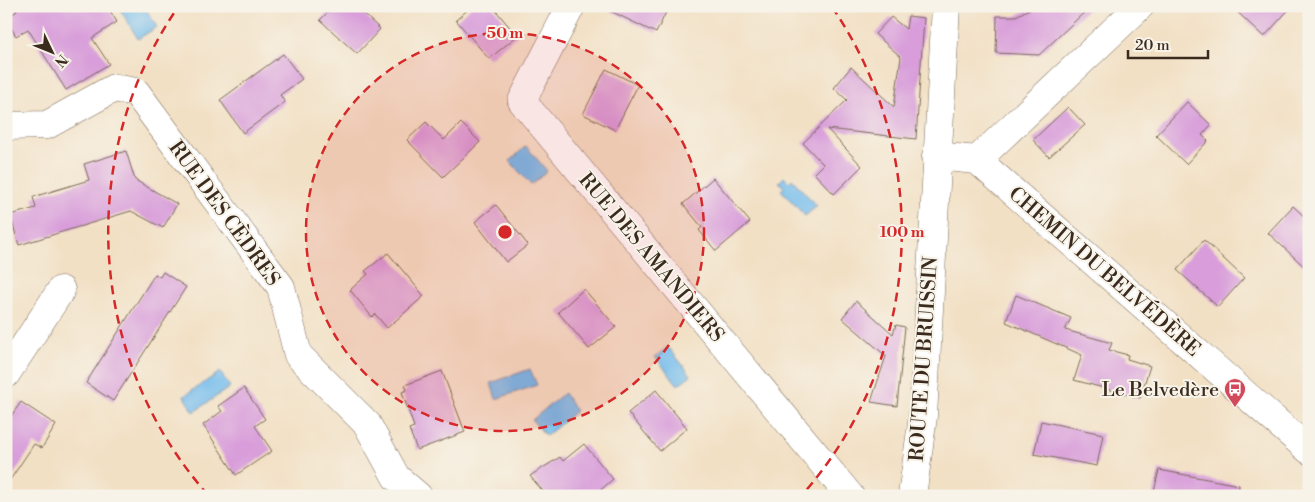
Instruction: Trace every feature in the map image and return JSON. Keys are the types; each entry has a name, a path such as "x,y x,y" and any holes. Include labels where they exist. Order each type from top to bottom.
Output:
{"street":[{"name":"RUE DES AMANDIERS","path":"571,6 522,101 850,496"},
{"path":"936,156 977,160 1140,6"},
{"name":"ROUTE DU BRUISSIN","path":"912,496 923,416 936,156 941,8"},
{"name":"RUE DES CÈDRES","path":"6,126 47,125 114,88 136,92 281,287 298,355 367,424 396,477 418,496"},
{"name":"CHEMIN DU BELVÉDÈRE","path":"977,160 1309,450"},
{"path":"6,374 61,290"}],"water":[{"path":"118,6 144,6 157,27 138,39"},
{"path":"526,146 547,171 531,185 510,161"},
{"path":"784,177 789,182 792,179 817,206 805,216 781,190 784,187 779,182"},
{"path":"668,347 691,375 678,385 655,357"},
{"path":"530,369 537,385 496,399 491,383"},
{"path":"220,372 230,387 194,412 184,396"},
{"path":"564,393 576,411 546,436 532,420"}],"building":[{"path":"14,6 107,6 117,22 92,38 109,64 66,90 28,29 16,36 6,20 6,18 17,11"},
{"path":"334,6 355,6 380,29 357,54 320,20"},
{"path":"472,6 492,6 517,36 489,59 456,20"},
{"path":"600,6 669,6 656,33"},
{"path":"1035,6 1091,6 1039,55 996,53 997,16 1016,16"},
{"path":"1231,6 1292,6 1264,37"},
{"path":"908,16 924,18 916,139 827,129 862,166 834,194 814,173 823,164 803,143 847,100 834,88 851,67 894,107 901,57 875,34 891,17 906,29"},
{"path":"283,54 302,79 280,95 285,102 243,133 220,100"},
{"path":"606,69 638,85 615,130 583,114"},
{"path":"1187,102 1211,125 1202,135 1208,141 1186,164 1156,135"},
{"path":"1068,107 1085,125 1049,157 1033,140"},
{"path":"426,122 444,140 461,123 480,142 443,177 407,140"},
{"path":"126,151 135,180 177,204 163,228 131,211 19,245 10,215 36,208 33,197 89,180 84,164"},
{"path":"713,178 750,222 716,251 699,230 702,227 683,204"},
{"path":"496,205 528,245 506,262 475,222"},
{"path":"1293,206 1309,221 1309,271 1268,233"},
{"path":"1204,240 1244,278 1218,307 1177,270"},
{"path":"388,253 424,296 387,328 375,314 372,317 350,290 368,274 365,271"},
{"path":"163,272 186,287 113,401 86,383 155,274 160,277"},
{"path":"584,289 616,327 589,349 558,312"},
{"path":"1016,295 1071,318 1065,330 1112,343 1109,350 1128,355 1127,359 1150,366 1140,398 1074,380 1082,355 1006,322"},
{"path":"856,301 893,334 896,325 905,327 897,406 871,402 886,356 842,318"},
{"path":"442,371 465,432 417,450 409,429 414,427 402,392 407,390 405,385"},
{"path":"244,388 265,419 255,426 272,451 236,475 203,425 222,411 218,406"},
{"path":"656,390 687,428 660,451 628,413"},
{"path":"21,402 56,425 42,448 34,444 6,486 6,423"},
{"path":"1041,421 1103,434 1097,466 1034,454"},
{"path":"584,444 613,479 594,496 547,496 530,476 560,457 563,461"},
{"path":"1159,470 1239,485 1238,496 1153,496"}],"place":[{"name":"Le Belvedère","path":"1235,408"}]}
